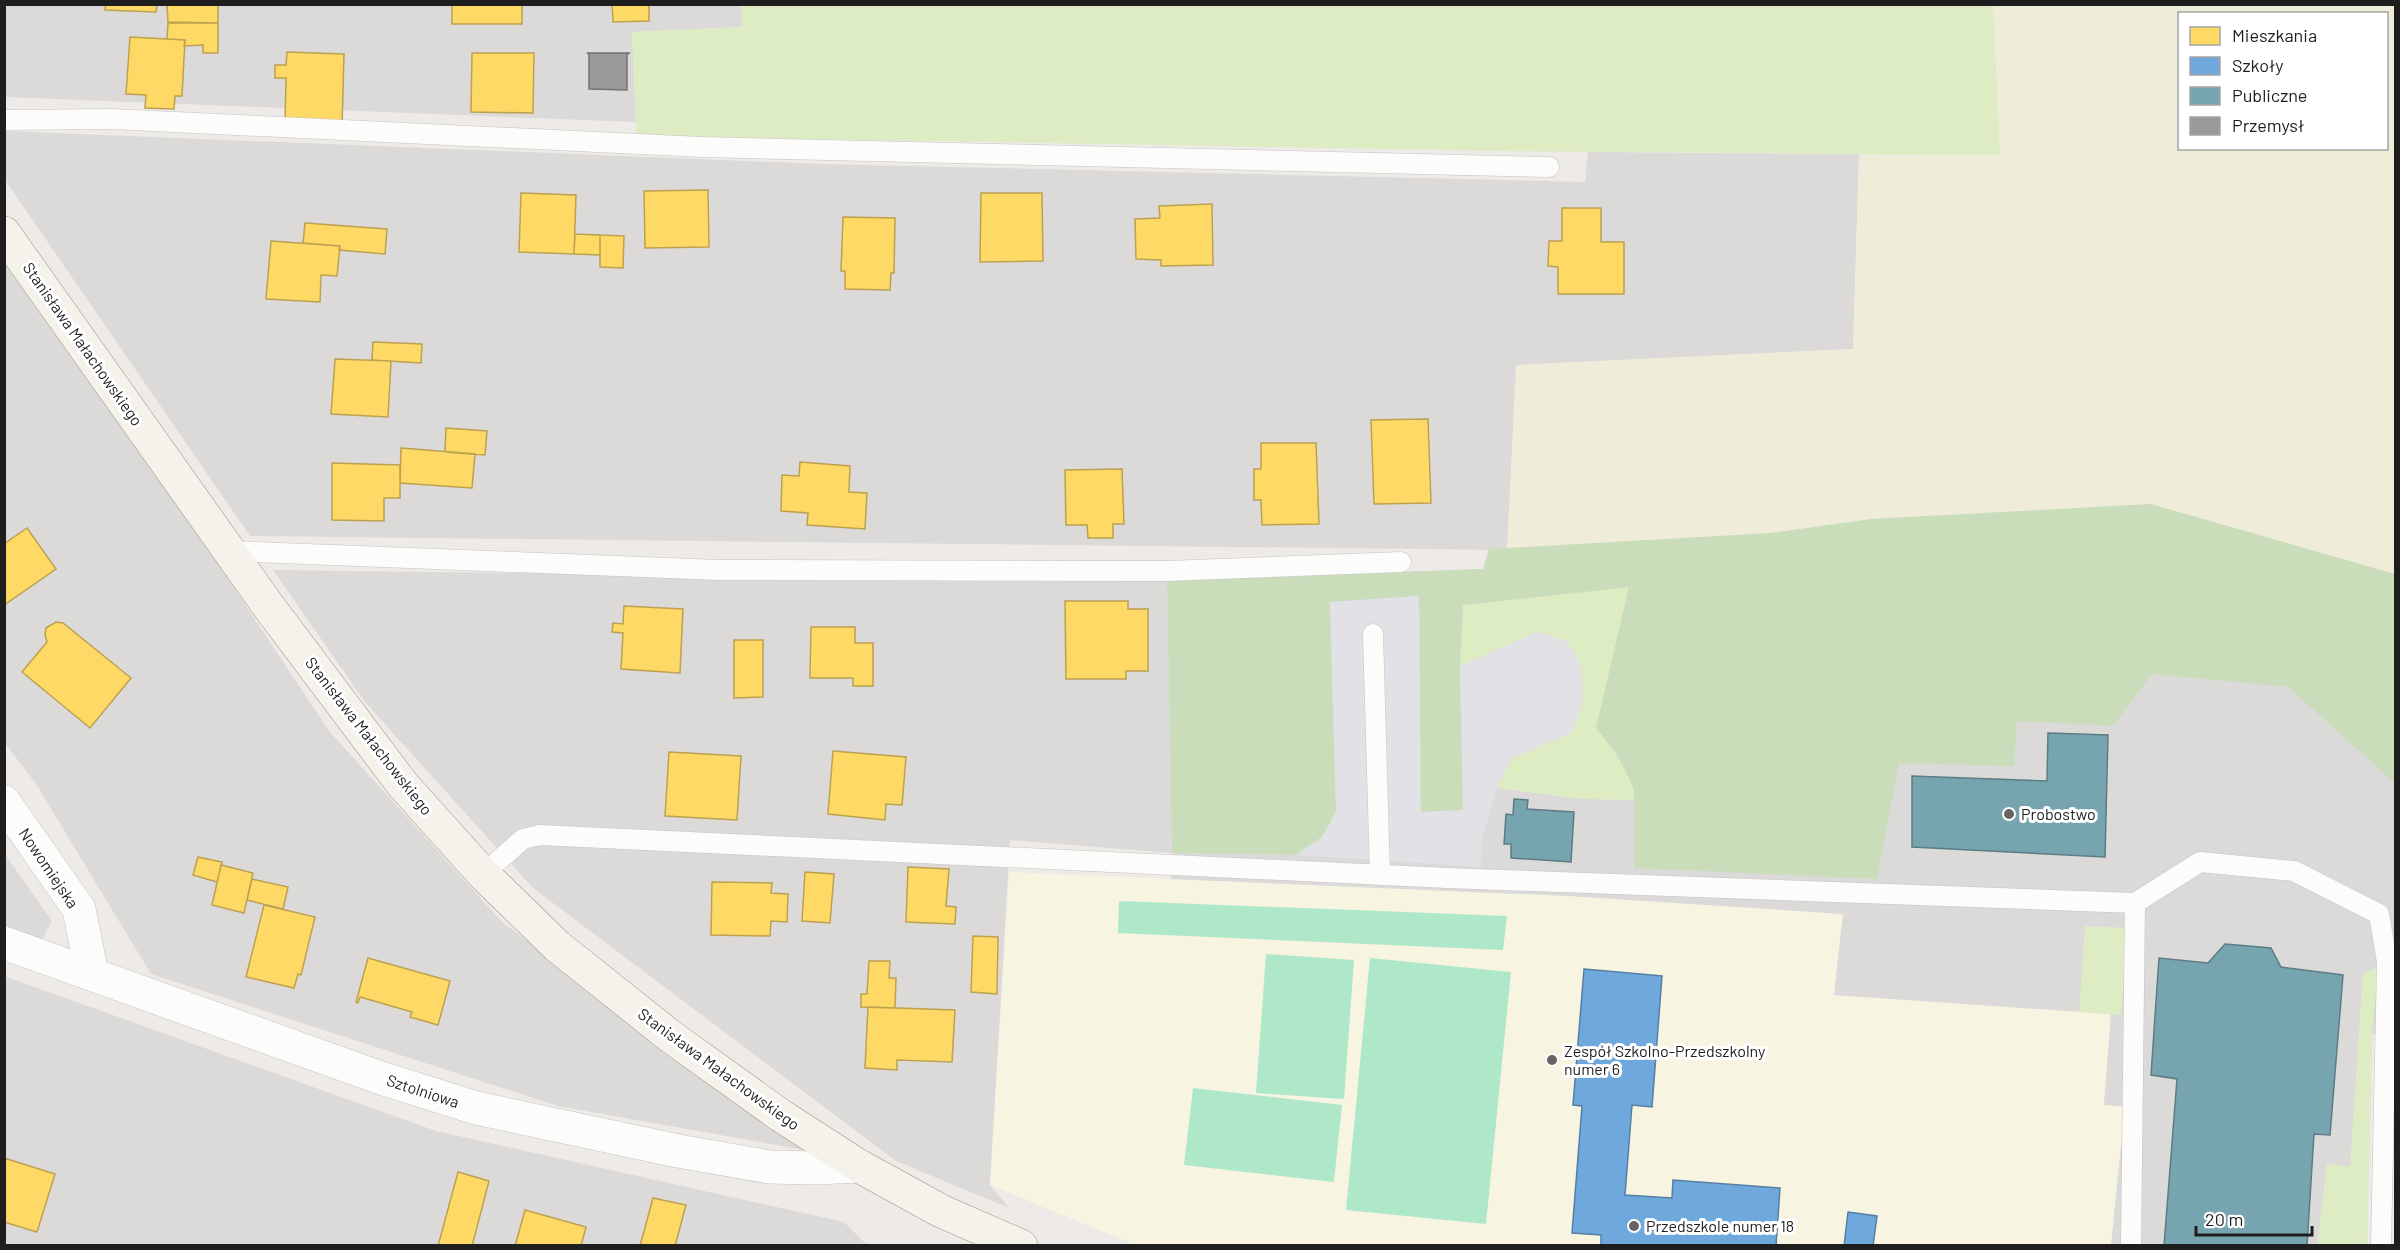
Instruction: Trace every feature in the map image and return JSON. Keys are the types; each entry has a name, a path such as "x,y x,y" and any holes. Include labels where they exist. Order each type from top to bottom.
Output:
{"street":[{"name":"Stanisława Małachowskiego","path":"4,233 230,551 403,785 483,874 557,946 670,1036 780,1115 859,1166 941,1211 1021,1245"},
{"name":"Nowomiejska","path":"4,802 79,909 92,974"},
{"name":"Sztolniowa","path":"4,943 381,1078 476,1108 769,1167 859,1166"}],"lane":[{"path":"4,120 111,119 702,147 1549,166"},
{"path":"230,551 719,570 1166,571 1401,562"},
{"path":"1373,634 1380,875"},
{"path":"483,874 523,839 540,835 1380,875 2135,903 2200,862 2294,871 2379,914 2387,962 2381,1245"},
{"path":"2131,1245 2135,903"}],"shaded area":[{"path":"5,5 741,5 742,27 632,32 636,122 5,97"},
{"path":"1993,5 2395,5 2395,574 2151,504 1871,519 1771,533 1507,550 1516,365 1853,349 1859,154 2000,155"},
{"path":"4,131 822,164 1585,182 1588,152 1859,154 1853,349 1517,365 1507,550 250,536 5,180"},
{"path":"4,241 329,731 502,922 804,1150 558,1106 151,974 36,784 5,743"},
{"path":"1771,558 2395,620 2396,1035 2372,1034 2367,1245 2111,1245 2125,1107 2104,1105 2111,1014 1834,995 1843,914 1569,896 1171,879 1167,581"},
{"path":"273,570 1167,581 1172,853 1010,840 990,1185 1009,1208 896,1161 533,888 365,702"},
{"path":"1419,596 1421,812 1463,810 1460,666 1538,632 1566,641 1581,663 1582,704 1572,732 1511,759 1497,788 1482,839 1481,867 1296,855 1322,837 1336,812 1330,602"},
{"path":"4,853 52,921 42,940 5,925"},
{"name":"Zespół Szkolno-Przedszkolny numer 6","path":"1009,872 1569,896 1843,914 1834,995 2111,1014 2104,1104 2125,1107 2111,1245 1136,1245 990,1185"},
{"path":"4,976 436,1131 844,1222 865,1243 875,1245 5,1245"}],"green space":[{"path":"741,4 1993,5 2000,155 1500,151 637,136 632,32 742,27"},
{"path":"2151,504 2395,574 2395,783 2288,687 2152,674 2113,726 2017,721 2014,766 1899,763 1877,879 1634,868 1634,789 1618,756 1596,728 1629,587 1463,605 1460,666 1463,810 1420,812 1418,596 1330,602 1336,812 1322,837 1296,855 1172,853 1167,581 1483,569 1489,549 1771,533 1871,519"},
{"path":"1629,587 1597,728 1626,771 1636,800 1580,799 1497,788 1511,759 1572,732 1582,704 1581,663 1566,641 1538,632 1460,666 1463,605"},
{"path":"1119,901 1507,916 1503,950 1118,933"},
{"path":"2085,926 2128,928 2121,1015 2079,1012"},
{"path":"1266,954 1354,960 1344,1099 1256,1093"},
{"path":"1370,958 1511,972 1486,1224 1346,1210"},
{"path":"2379,966 2372,1034 2367,1245 2317,1246 2327,1164 2350,1167 2363,973"},
{"path":"1193,1088 1342,1105 1334,1182 1184,1165"}],"building: Mieszkania":[{"path":"106,4 157,4 156,12 105,10"},
{"path":"167,4 218,4 218,23 168,22"},
{"path":"452,4 522,4 522,24 452,24"},
{"path":"612,4 649,4 649,21 613,22"},
{"path":"168,23 218,23 218,53 203,53 203,45 184,46 185,40 167,39"},
{"path":"130,37 185,40 182,96 175,96 174,109 145,108 146,95 126,94"},
{"path":"287,52 344,54 342,126 285,124 286,78 275,78 275,65 286,65"},
{"path":"472,53 534,53 533,113 471,112"},
{"path":"708,190 709,247 645,248 644,191"},
{"path":"521,193 576,195 574,254 519,252"},
{"path":"981,193 1042,193 1043,261 980,262"},
{"path":"1212,204 1213,265 1161,266 1161,260 1136,259 1135,219 1160,218 1159,206"},
{"path":"1562,208 1601,208 1601,242 1624,242 1624,294 1558,294 1558,267 1548,266 1549,241 1562,241"},
{"path":"843,217 895,218 894,273 891,273 890,290 845,289 845,271 841,271"},
{"path":"305,223 387,229 385,254 339,250 340,246 303,243"},
{"path":"575,234 600,235 600,255 574,254"},
{"path":"600,235 624,236 623,268 600,267"},
{"path":"271,241 340,246 337,276 321,275 320,302 266,299"},
{"path":"373,342 422,344 421,363 372,360"},
{"path":"335,359 391,361 388,417 331,414"},
{"path":"1428,419 1431,503 1374,504 1371,420"},
{"path":"446,428 487,431 485,455 445,452"},
{"path":"1261,443 1316,443 1319,524 1262,525 1261,500 1254,500 1254,469 1261,469"},
{"path":"401,448 475,454 472,488 400,483"},
{"path":"800,462 850,466 849,492 867,493 865,529 807,525 808,513 781,511 782,475 799,476"},
{"path":"332,463 400,465 400,498 384,498 384,521 332,520"},
{"path":"1122,469 1124,524 1113,524 1113,538 1088,538 1087,525 1066,525 1065,470"},
{"path":"27,528 56,569 4,605 4,544"},
{"path":"1065,601 1128,601 1128,609 1148,609 1148,671 1126,671 1126,679 1066,679"},
{"path":"624,606 683,609 680,673 621,669 623,633 612,632 613,623 623,624"},
{"path":"56,622 63,623 131,678 90,728 22,672 47,642 46,628"},
{"path":"811,627 855,627 855,643 873,643 873,686 853,686 853,678 810,678"},
{"path":"734,640 763,640 763,697 734,698"},
{"path":"833,751 906,757 902,805 886,804 885,820 828,814"},
{"path":"669,752 741,756 737,820 665,816"},
{"path":"198,857 222,862 217,882 193,875"},
{"path":"221,865 253,873 244,913 212,905"},
{"path":"908,867 949,869 946,906 956,907 955,924 906,922"},
{"path":"805,872 834,874 830,923 802,921"},
{"path":"252,879 288,887 283,909 247,900"},
{"path":"712,882 772,883 771,893 788,894 787,922 771,921 770,936 711,935"},
{"path":"264,905 315,917 301,975 298,974 294,988 246,977"},
{"path":"973,936 998,937 997,994 971,992"},
{"path":"368,958 450,981 438,1025 410,1017 412,1012 360,997 358,1003 356,1002"},
{"path":"869,961 890,961 889,978 896,978 895,1008 861,1007 861,994 867,994"},
{"path":"868,1007 955,1010 952,1062 897,1060 897,1070 865,1068"},
{"path":"4,1158 55,1174 37,1232 4,1222"},
{"path":"458,1172 489,1181 472,1246 438,1246"},
{"path":"653,1198 686,1205 675,1246 640,1246"},
{"path":"525,1210 586,1227 581,1246 515,1246"}],"building: Szkoły":[{"path":"1584,969 1662,976 1652,1107 1632,1105 1625,1195 1672,1198 1673,1180 1780,1188 1776,1246 1601,1246 1601,1235 1572,1233 1582,1106 1573,1105"},
{"path":"1848,1212 1877,1216 1873,1246 1844,1246"}],"building: Publiczne":[{"name":"Probostwo","path":"2048,733 2108,735 2105,857 1912,847 1912,776 2047,781"},
{"path":"1514,799 1528,800 1527,809 1574,812 1571,862 1511,858 1511,844 1504,844 1506,814 1513,815"},
{"path":"2225,944 2271,948 2281,967 2343,975 2330,1135 2314,1134 2307,1246 2164,1246 2177,1079 2151,1075 2159,958 2208,963"}],"building: Przemysł":[{"path":"587,53 629,53 627,55 627,90 589,89 589,54"}],"place":[{"name":"Probostwo","path":"2009,814"},
{"name":"Zespół Szkolno-Przedszkolny numer 6","path":"1552,1060"},
{"name":"Przedszkole numer 18","path":"1634,1226"}]}
